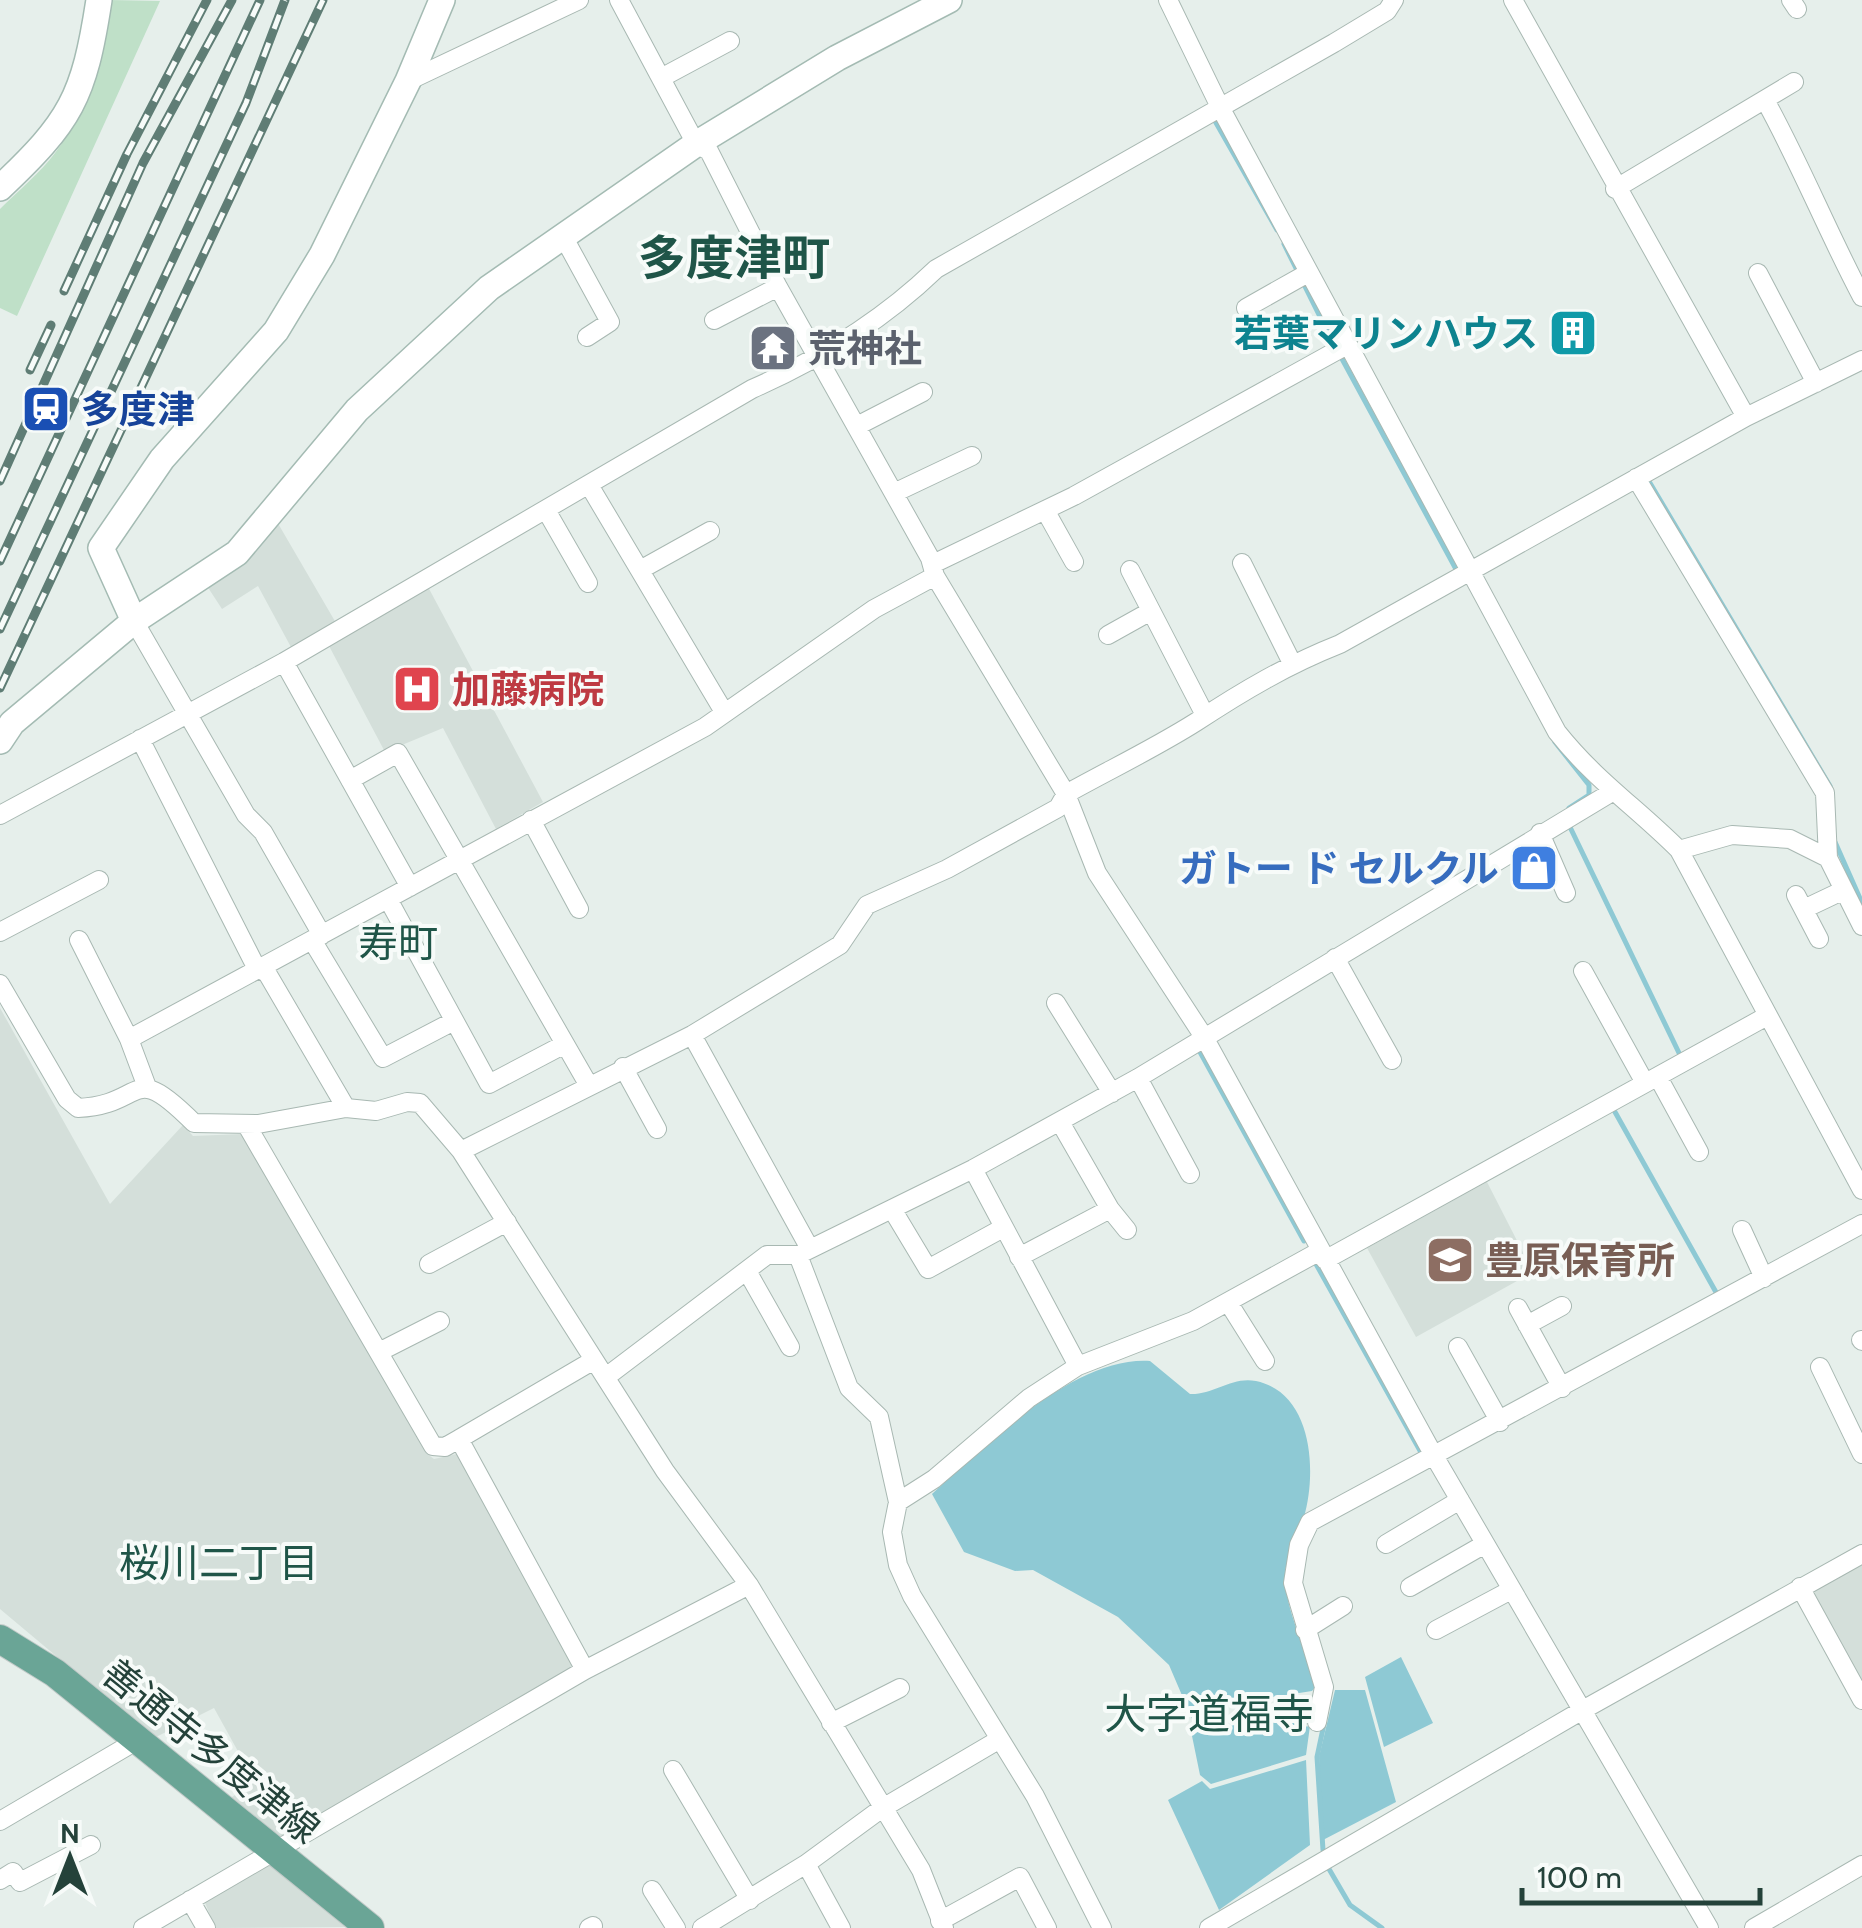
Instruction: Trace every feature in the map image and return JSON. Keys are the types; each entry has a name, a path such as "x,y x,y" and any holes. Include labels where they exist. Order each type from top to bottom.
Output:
{"main road":[{"name":"善通寺多度津線","path":"4,1639 370,1928"}],"street":[{"path":"0,188 46,146 64,121 88,62 99,0"},
{"path":"442,0 408,81 322,255 276,331 162,459 100,548 134,622 246,816 263,832 383,1058 454,1021"},
{"path":"408,81 579,0"},
{"path":"618,0 696,144 708,151 934,570 1066,794 1097,873 1204,1037 1460,1500 1709,1928"},
{"path":"0,740 12,723 134,622 237,553 357,410 489,288 696,144 837,58 949,0"},
{"path":"1168,0 1303,275 1347,345 1557,732 1590,774 1645,816 1679,850 1862,1190"},
{"path":"0,815 284,662 817,354 906,298 936,269 1387,11 1394,0"},
{"path":"1513,0 1615,189 1746,417"},
{"path":"660,78 730,40"},
{"path":"1615,189 1794,82"},
{"path":"1765,100 1809,179 1814,206 1859,284"},
{"path":"563,236 610,322 587,336"},
{"path":"1758,273 1816,382"},
{"path":"1246,308 1303,275"},
{"path":"714,320 778,286"},
{"path":"129,1039 724,712 934,570 1347,345"},
{"path":"462,1151 588,1084 692,1035 840,945 866,906 947,870 1058,808 1066,794 1292,663 1340,644 1746,417 1862,360"},
{"path":"857,426 923,392"},
{"path":"894,493 972,456"},
{"path":"1636,478 1825,793 1828,858 1862,926"},
{"path":"590,485 724,712"},
{"path":"546,510 588,583"},
{"path":"1046,510 1074,562"},
{"path":"640,570 710,531"},
{"path":"1242,563 1292,663"},
{"path":"1130,570 1204,714"},
{"path":"1108,636 1152,611"},
{"path":"284,662 410,887"},
{"path":"140,739 256,967 267,973 346,1108"},
{"path":"350,780 398,753 588,1084"},
{"path":"606,1377 768,1255 804,1252 1060,1122 1612,792"},
{"path":"531,820 578,909"},
{"path":"1540,834 1566,893"},
{"path":"1679,850 1732,835 1790,839 1828,858"},
{"path":"0,932 99,880"},
{"path":"1819,939 1800,902 1844,890"},
{"path":"388,899 490,1084 566,1044"},
{"path":"79,940 129,1039 146,1087"},
{"path":"1335,958 1392,1060"},
{"path":"1583,972 1646,1078 1699,1152"},
{"path":"0,984 67,1099 78,1108 146,1087 162,1091 194,1123 246,1124 346,1108 376,1112 407,1102 420,1103 462,1151 665,1471 749,1585 922,1870 942,1925 1020,1877 1047,1928"},
{"path":"1056,1003 1112,1093"},
{"path":"898,1502 934,1479 1004,1417 1078,1366 1193,1321 1323,1255 1767,1016"},
{"path":"692,1035 804,1252 849,1388 879,1418 898,1502 892,1532 898,1565 912,1596 1035,1796 1102,1928"},
{"path":"622,1067 657,1129"},
{"path":"1138,1078 1190,1174"},
{"path":"1060,1122 1110,1209 1127,1230"},
{"path":"246,1124 433,1446 445,1447 594,1360"},
{"path":"973,1169 1078,1366"},
{"path":"892,1208 928,1269 1003,1228"},
{"path":"1019,1257 1110,1209"},
{"path":"429,1264 506,1222"},
{"path":"1317,1722 1324,1687 1295,1598 1293,1567 1310,1522 1500,1422 1559,1384 1761,1273 1862,1224"},
{"path":"1742,1230 1761,1273"},
{"path":"746,1271 790,1347"},
{"path":"1228,1302 1265,1361"},
{"path":"1559,1384 1523,1317 1562,1306"},
{"path":"379,1352 440,1321"},
{"path":"1458,1347 1500,1422"},
{"path":"1820,1367 1862,1454"},
{"path":"459,1439 585,1670"},
{"path":"1386,1544 1460,1500"},
{"path":"1410,1588 1485,1544"},
{"path":"1209,1928 1581,1710 1862,1554"},
{"path":"143,1928 585,1670 749,1585"},
{"path":"1800,1587 1862,1700"},
{"path":"1436,1630 1512,1590"},
{"path":"1306,1630 1343,1606"},
{"path":"831,1723 900,1688"},
{"path":"702,1928 806,1864 882,1809 1000,1739"},
{"path":"0,1821 136,1741"},
{"path":"673,1770 750,1900"},
{"path":"0,1880 13,1872 20,1882 91,1844"},
{"path":"806,1864 841,1928"},
{"path":"1754,1928 1776,1922 1862,1865"},
{"path":"652,1890 676,1928"},
{"path":"190,1900 206,1928"}],"shaded area":[{"name":"加藤病院","path":"276,520 343,635 427,585 543,802 496,829 443,728 385,752 328,644 292,649 258,586 222,609 207,586"},
{"path":"0,1008 110,1204 183,1125 193,1136 242,1134 426,1453 434,1459 461,1453 578,1668 284,1840 229,1799 255,1782 214,1708 154,1738 0,1609"},
{"name":"豊原保育所","path":"1487,1182 1533,1272 1416,1337 1367,1248"},
{"path":"1862,1562 1862,1690 1811,1590"},
{"path":"269,1862 347,1927 215,1928 204,1900"}],"green space":[{"path":"110,0 160,1 17,316 0,308 0,209 49,160 77,118 98,60"}],"water":[{"path":"1150,1361 1190,1394 1247,1380 1275,1388 1300,1417 1310,1457 1310,1478 1304,1517 1285,1575 1292,1616 1317,1685 1312,1691 1227,1704 1222,1718 1193,1721 1169,1665 1118,1617 1033,1570 1015,1571 964,1552 932,1494 1004,1430 1062,1388 1121,1363"},
{"path":"1401,1657 1433,1723 1384,1747 1365,1677"},
{"path":"1335,1690 1365,1690 1396,1802 1323,1840 1319,1757"},
{"path":"1289,1702 1295,1728 1310,1726 1306,1755 1211,1784 1200,1775 1191,1731 1229,1725 1234,1712"},
{"path":"1306,1760 1310,1845 1219,1910 1168,1800 1202,1781 1210,1789"}],"waterway":[{"path":"1215,121 1277,230"},
{"path":"1284,244 1334,345"},
{"path":"1341,357 1457,571"},
{"path":"1650,483 1830,786"},
{"path":"1555,742 1589,785 1589,795 1569,808"},
{"path":"1569,825 1680,1055"},
{"path":"1835,842 1862,903"},
{"path":"1200,1052 1304,1241"},
{"path":"1615,1112 1717,1294"},
{"path":"1316,1264 1423,1456"},
{"path":"1323,1850 1317,1757 1324,1724"},
{"path":"1329,1869 1350,1905 1382,1928"}],"railway":[{"path":"64,291 127,154 207,0"},
{"path":"0,481 143,163 232,0"},
{"path":"0,561 260,0"},
{"path":"0,629 246,103 285,0"},
{"path":"0,688 323,0"},
{"path":"30,370 51,325"}],"place":[{"name":"若葉マリンハウス","path":"1573,333"},
{"name":"荒神社","path":"773,348"},
{"name":"多度津","path":"46,409"},
{"name":"加藤病院","path":"417,689"},
{"name":"ガトー ド セルクル","path":"1534,868"},
{"name":"豊原保育所","path":"1450,1260"}],"district":[{"name":"多度津町","path":"734,258"},
{"name":"寿町","path":"398,942"},
{"name":"桜川二丁目","path":"219,1562"},
{"name":"大字道福寺","path":"1209,1714"}]}
